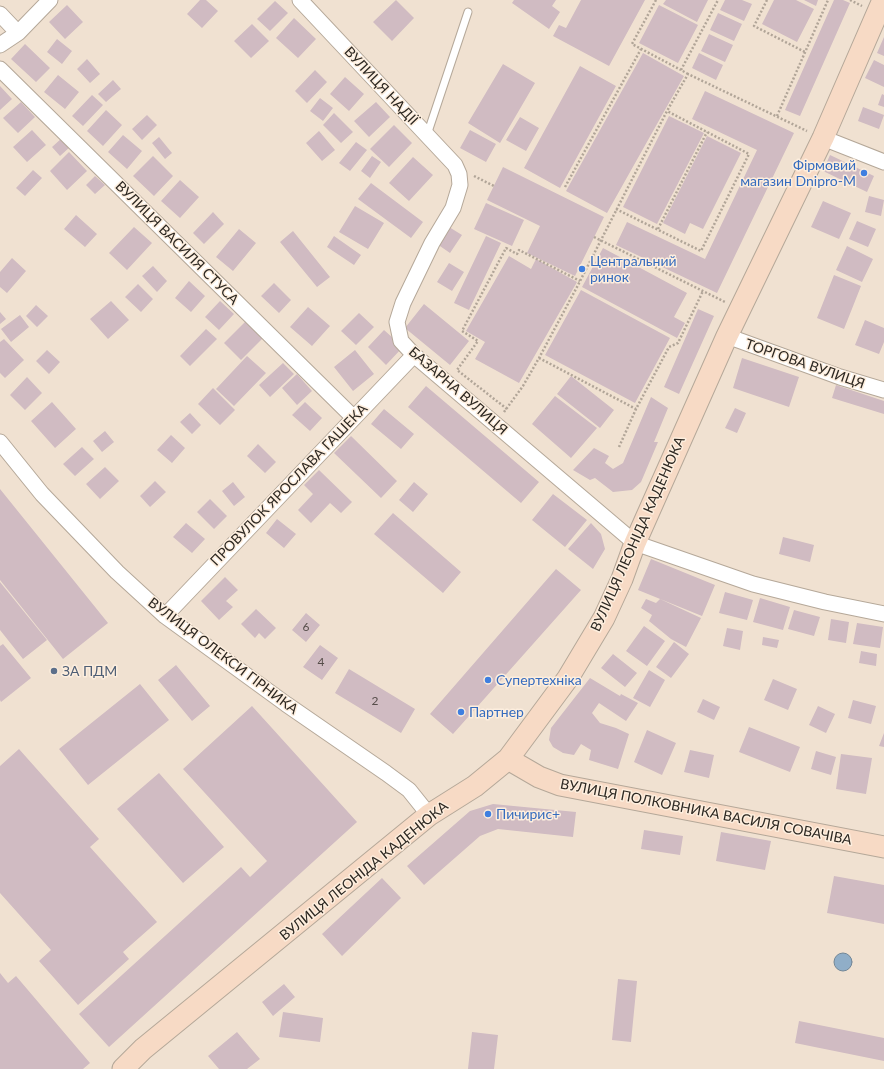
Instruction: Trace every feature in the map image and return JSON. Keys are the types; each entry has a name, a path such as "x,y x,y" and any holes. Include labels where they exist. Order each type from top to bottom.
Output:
{"street":[{"path":"0,45 18,33 50,0"},
{"name":"ВУЛИЦЯ НАДІЇ","path":"300,0 455,165 459,174"},
{"name":"ВУЛИЦЯ ЛЕОНІДА КАДЕНЮКА","path":"123,1069 143,1050 429,815 475,786 508,759 568,678 604,618 622,579 635,543 726,336 824,138 883,0"},
{"path":"0,14 18,33"},
{"name":"ВУЛИЦЯ ВАСИЛЯ СТУСА","path":"0,69 354,418"},
{"path":"824,138 884,162"},
{"name":"БАЗАРНА ВУЛИЦЯ","path":"459,174 460,185 453,208 432,243 403,303 397,322 401,341 414,355 635,543"},
{"name":"ТОРГОВА ВУЛИЦЯ","path":"726,336 840,377 884,390"},
{"name":"ПРОВУЛОК ЯРОСЛАВА ГАШЕКА","path":"165,616 414,355"},
{"name":"ВУЛИЦЯ ОЛЕКСИ ГІРНИКА","path":"0,442 42,494 117,572 165,616 280,700 409,790 429,815"},
{"path":"635,543 753,584 825,602 884,614"},
{"name":"ВУЛИЦЯ ПОЛКОВНИКА ВАСИЛЯ СОВАЧІВА","path":"508,759 539,777 560,785 884,847"}],"lane":[{"path":"427,135 468,12"}],"path":[{"path":"656,0 632,44 688,74 824,138"},
{"path":"681,70 718,0"},
{"path":"767,0 754,26 805,52"},
{"path":"777,116 828,0"},
{"path":"565,187 641,49"},
{"path":"494,423 507,409 523,386 539,358 667,111 688,74"},
{"path":"616,209 701,250 750,154 667,111"},
{"path":"658,229 707,132"},
{"path":"459,174 474,176 494,186"},
{"path":"594,237 740,309"},
{"path":"507,409 457,370 478,341 462,332 506,248 517,254 519,250 580,281"},
{"path":"619,447 636,409 669,347 678,343 703,291"},
{"path":"539,358 636,409"}],"water":[{"path":"843,953 849,956 852,962 849,968 843,971 837,968 834,962 837,956"}],"building":[{"path":"200,0 206,0 218,11 202,28 187,14"},
{"path":"396,0 414,18 392,41 373,22"},
{"path":"514,0 556,0 552,6 560,12 549,29 512,3"},
{"path":"581,0 645,0 609,66 553,36 559,25 566,28"},
{"path":"666,0 708,0 697,22 663,4"},
{"path":"725,0 742,0 752,4 744,21 720,10"},
{"path":"774,0 796,0 814,9 797,42 762,24"},
{"path":"804,0 818,0 816,6"},
{"path":"834,0 843,0 850,3 800,116 785,110"},
{"path":"275,1 288,13 270,31 257,19"},
{"path":"67,5 83,22 65,39 49,22"},
{"path":"659,5 698,25 678,63 639,43"},
{"path":"718,13 742,24 734,41 710,30"},
{"path":"294,18 316,39 298,58 276,38"},
{"path":"252,24 269,41 251,58 234,41"},
{"path":"709,34 733,45 725,62 701,51"},
{"path":"884,37 884,56 877,53"},
{"path":"57,39 72,51 62,64 47,52"},
{"path":"25,44 50,68 36,82 11,59"},
{"path":"643,53 684,76 607,213 566,191"},
{"path":"699,53 723,65 716,80 692,68"},
{"path":"87,59 100,74 90,83 77,69"},
{"path":"874,60 884,65 884,87 865,78"},
{"path":"503,64 535,83 500,143 468,123"},
{"path":"580,66 616,86 560,188 524,168"},
{"path":"315,70 327,82 307,103 295,91"},
{"path":"58,75 79,92 65,109 44,92"},
{"path":"345,77 364,94 349,111 330,94"},
{"path":"113,80 121,89 106,102 98,94"},
{"path":"0,86 12,99 0,110"},
{"path":"705,91 794,133 717,293 616,245 627,222 705,259 757,150 692,119"},
{"path":"882,94 884,95 884,107 878,105"},
{"path":"92,95 103,105 83,126 72,116"},
{"path":"320,98 333,108 323,121 310,111"},
{"path":"21,102 35,117 18,133 3,118"},
{"path":"376,102 390,117 369,137 354,121"},
{"path":"863,107 884,115 879,129 858,121"},
{"path":"106,110 122,125 103,146 87,131"},
{"path":"334,113 353,132 341,143 323,125"},
{"path":"147,115 157,125 142,140 132,129"},
{"path":"669,116 704,133 657,224 623,207"},
{"path":"520,117 539,128 526,151 506,140"},
{"path":"394,125 412,143 389,167 370,149"},
{"path":"32,130 46,145 27,162 13,147"},
{"path":"470,130 496,144 486,162 460,148"},
{"path":"319,131 335,150 322,161 306,143"},
{"path":"123,135 142,151 127,169 108,152"},
{"path":"707,136 741,153 703,229 690,223 685,234 663,223"},
{"path":"159,137 172,153 165,159 152,143"},
{"path":"62,138 70,147 60,156 52,147"},
{"path":"356,142 367,150 350,171 339,163"},
{"path":"69,152 87,171 67,190 50,171"},
{"path":"830,155 874,176 867,192 823,171"},
{"path":"153,156 173,176 154,196 133,176"},
{"path":"372,156 381,162 370,178 361,171"},
{"path":"413,157 433,175 409,201 389,183"},
{"path":"503,167 604,217 575,276 527,253 540,226 487,200"},
{"path":"33,170 42,178 25,196 16,188"},
{"path":"95,176 105,185 95,194 86,185"},
{"path":"180,180 199,197 180,218 161,201"},
{"path":"371,183 423,222 411,238 358,199"},
{"path":"869,196 884,200 881,216 865,212"},
{"path":"823,201 851,213 839,239 811,227"},
{"path":"486,203 524,220 512,246 474,229"},
{"path":"355,206 384,223 368,249 339,232"},
{"path":"213,212 224,224 204,244 193,233"},
{"path":"76,215 97,234 85,247 64,229"},
{"path":"857,221 876,229 868,247 849,239"},
{"path":"134,227 152,243 127,270 109,253"},
{"path":"449,227 462,235 450,253 437,244"},
{"path":"239,229 256,243 233,271 216,257"},
{"path":"293,231 330,277 317,287 280,242"},
{"path":"334,236 361,255 354,265 327,247"},
{"path":"486,236 501,243 469,310 454,303"},
{"path":"847,246 873,259 862,282 836,270"},
{"path":"603,248 687,293 674,317 685,323 677,338 582,287"},
{"path":"509,256 531,269 536,259 577,282 519,383 475,359 485,342 466,331"},
{"path":"12,258 26,271 7,293 0,287 0,272"},
{"path":"449,263 464,272 452,291 437,282"},
{"path":"153,266 167,281 157,292 142,276"},
{"path":"834,275 861,286 844,329 817,318"},
{"path":"189,281 205,296 191,312 175,298"},
{"path":"274,283 291,300 279,313 261,296"},
{"path":"138,284 153,299 141,312 125,297"},
{"path":"581,290 670,338 635,403 545,355"},
{"path":"111,301 129,320 108,339 90,319"},
{"path":"220,301 234,314 219,330 205,317"},
{"path":"424,304 469,341 450,365 405,328"},
{"path":"36,305 48,316 37,327 26,316"},
{"path":"308,307 330,326 312,346 290,327"},
{"path":"698,309 714,316 679,394 664,387"},
{"path":"0,312 6,319 0,324"},
{"path":"359,313 374,327 356,345 341,331"},
{"path":"20,315 29,327 11,342 1,329"},
{"path":"865,320 884,328 884,342 879,354 855,345"},
{"path":"246,321 263,338 241,360 224,343"},
{"path":"206,329 217,339 190,366 180,356"},
{"path":"384,330 403,347 386,365 368,347"},
{"path":"4,339 24,360 5,378 0,373 0,342"},
{"path":"47,350 60,362 49,374 36,361"},
{"path":"355,350 374,374 353,391 334,367"},
{"path":"247,356 266,373 234,406 216,389"},
{"path":"742,358 799,377 789,407 733,388"},
{"path":"283,363 294,374 270,397 259,385"},
{"path":"297,374 312,391 297,405 282,388"},
{"path":"571,376 614,410 600,428 557,394"},
{"path":"27,377 42,393 25,410 10,395"},
{"path":"836,385 884,401 884,414 832,398"},
{"path":"426,386 539,482 521,503 408,407"},
{"path":"213,388 235,410 220,425 198,404"},
{"path":"555,396 597,428 571,458 532,424"},
{"path":"651,397 668,408 654,442 658,442 641,482 632,490 613,492 595,478 590,480 573,470 594,448 609,456 605,463 613,469 623,463"},
{"path":"52,402 76,429 55,448 31,421"},
{"path":"305,402 322,418 310,431 292,415"},
{"path":"735,408 746,413 737,433 725,428"},
{"path":"384,409 414,434 401,449 371,424"},
{"path":"190,413 201,425 192,434 180,422"},
{"path":"105,431 114,442 102,452 93,441"},
{"path":"171,435 185,448 172,463 157,450"},
{"path":"351,436 397,481 381,498 334,453"},
{"path":"258,444 276,462 265,473 247,456"},
{"path":"82,447 94,459 75,476 63,464"},
{"path":"105,467 119,481 100,499 86,484"},
{"path":"319,470 352,502 341,513 330,503 311,523 298,510 313,494 304,485"},
{"path":"155,481 166,492 150,507 140,496"},
{"path":"233,482 245,497 234,506 222,491"},
{"path":"414,482 428,494 413,512 399,500"},
{"path":"0,489 108,623 63,659 0,580"},
{"path":"553,494 587,520 565,547 532,520"},
{"path":"210,499 227,516 214,529 197,512"},
{"path":"393,513 461,572 443,593 374,534"},
{"path":"277,519 296,534 284,548 266,533"},
{"path":"186,523 205,539 192,553 173,537"},
{"path":"591,523 601,534 605,549 593,569 568,549"},
{"path":"783,537 814,545 810,562 779,554"},
{"path":"651,559 715,585 702,616 638,590"},
{"path":"556,569 581,590 453,734 430,714"},
{"path":"225,577 238,590 226,601 233,607 219,620 201,601"},
{"path":"0,582 47,640 23,659 0,630"},
{"path":"725,592 753,600 747,620 719,613"},
{"path":"760,598 790,607 783,630 753,622"},
{"path":"646,599 656,603 660,599 701,618 686,647 671,639 649,621 652,615 641,608"},
{"path":"256,609 276,628 265,639 259,633 255,638 241,624"},
{"path":"794,610 820,617 814,636 788,629"},
{"path":"306,613 320,625 306,642 292,630"},
{"path":"831,619 849,622 846,643 828,640"},
{"path":"857,623 883,627 880,648 853,644"},
{"path":"644,626 665,641 647,666 626,651"},
{"path":"727,628 743,631 740,650 723,646"},
{"path":"763,637 779,640 777,648 762,645"},
{"path":"674,642 689,654 671,678 656,667"},
{"path":"3,644 31,678 1,702 0,646"},
{"path":"320,645 338,658 322,680 303,667"},
{"path":"861,651 877,654 876,666 859,663"},
{"path":"613,654 637,673 625,687 601,668"},
{"path":"176,665 210,706 192,721 158,680"},
{"path":"349,669 415,709 401,733 335,693"},
{"path":"649,670 665,680 650,707 633,698"},
{"path":"590,678 620,696 621,694 638,703 626,721 599,703 592,713 600,723 629,734 618,769 589,760 591,750 581,744 574,755 563,753 553,747 549,740 551,728"},
{"path":"773,679 797,689 788,710 764,700"},
{"path":"140,684 169,720 88,785 59,749"},
{"path":"703,699 720,707 714,720 697,712"},
{"path":"853,700 876,706 871,724 848,718"},
{"path":"252,706 357,822 109,1047 79,1014 241,867 250,877 267,861 183,769"},
{"path":"818,706 835,714 826,733 809,725"},
{"path":"749,727 800,747 790,772 739,752"},
{"path":"647,730 676,743 662,775 634,762"},
{"path":"884,733 884,747 879,746"},
{"path":"19,749 99,839 90,847 157,922 123,952 129,959 78,1005 39,961 51,950 0,893 0,766"},
{"path":"690,750 714,755 709,778 684,772"},
{"path":"816,751 836,757 831,775 811,769"},
{"path":"841,754 872,758 866,794 836,789"},
{"path":"159,773 224,847 183,883 117,809"},
{"path":"493,804 576,812 573,837 498,829 480,836 424,885 407,866 470,811"},
{"path":"644,830 683,836 680,855 641,849"},
{"path":"721,832 771,841 765,870 716,861"},
{"path":"834,876 884,885 884,924 827,913"},
{"path":"382,878 401,898 342,956 322,934"},
{"path":"0,973 8,983 16,976 90,1063 83,1069 0,1069"},
{"path":"618,979 637,981 631,1042 612,1040"},
{"path":"284,984 295,997 273,1016 262,1002"},
{"path":"283,1012 323,1018 320,1042 279,1037"},
{"path":"799,1021 884,1038 884,1061 795,1043"},
{"path":"237,1032 260,1059 247,1069 219,1069 208,1056"},
{"path":"472,1032 498,1035 494,1069 468,1069"}],"place":[{"name":"Фірмовий магазин Dnipro-M","path":"864,173"},
{"name":"Центральний ринок","path":"582,269"},
{"name":"ЗА ПДМ","path":"54,671"},
{"name":"Супертехніка","path":"488,680"},
{"name":"Партнер","path":"461,712"},
{"name":"Пичирис+","path":"488,814"}]}
